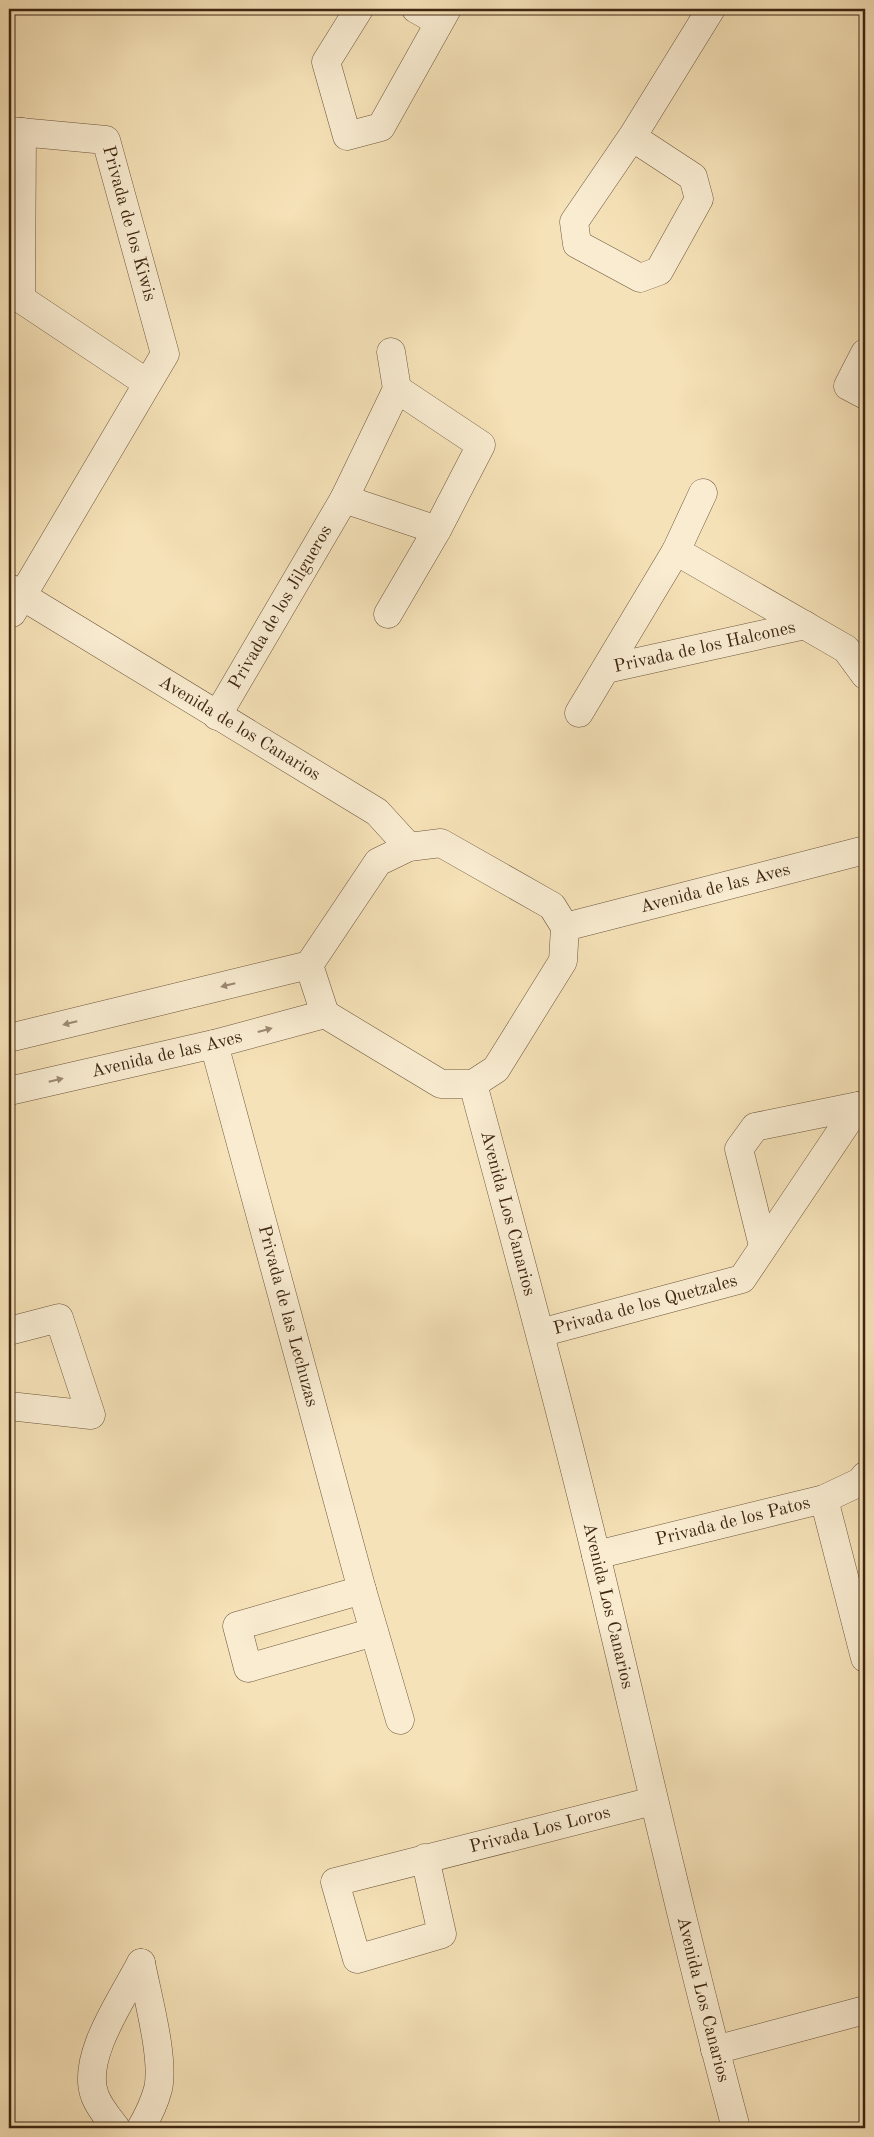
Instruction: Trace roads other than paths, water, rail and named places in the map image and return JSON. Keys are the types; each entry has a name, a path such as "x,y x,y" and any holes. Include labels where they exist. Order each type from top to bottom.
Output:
{"street":[{"path":"359,9 326,62 347,136 380,127 434,13"},
{"path":"632,137 693,177 699,199 659,271 640,278 577,244 574,222 632,137 711,9"},
{"name":"Privada de los Kiwis","path":"13,602 165,354 106,140 15,131 21,299 147,383"},
{"path":"388,614 437,530 481,445 397,389 391,352"},
{"path":"865,354 848,386 865,395"},
{"name":"Privada de los Jilgueros","path":"217,716 344,499 397,389"},
{"name":"Privada de los Halcones","path":"579,713 676,551 703,493"},
{"path":"344,499 437,530"},
{"name":"Privada de los Halcones","path":"676,551 846,649 865,675"},
{"name":"Avenida de los Canarios","path":"13,602 62,621 377,812 408,846"},
{"name":"Privada de los Halcones","path":"606,669 805,625"},
{"path":"9,1038 310,965 378,862 408,846 441,842 552,906 565,928 563,960 496,1069 473,1084 441,1084 324,1014 310,965"},
{"name":"Avenida de las Aves","path":"565,928 865,850"},
{"name":"Avenida de las Aves","path":"9,1091 214,1044 324,1014"},
{"name":"Privada de las Lechuzas","path":"214,1044 362,1590 400,1720"},
{"name":"Avenida Los Canarios","path":"473,1084 540,1333 596,1555 653,1800 736,2128"},
{"name":"Privada de los Quetzales","path":"540,1333 742,1279 861,1106"},
{"name":"Privada de los Quetzales","path":"764,1246 739,1149 755,1128 861,1106"},
{"path":"9,1332 59,1318 91,1415 9,1406"},
{"name":"Privada de los Patos","path":"596,1555 824,1499 860,1482 865,1476"},
{"path":"824,1499 862,1624 865,1658"},
{"path":"362,1590 237,1626 248,1668 374,1632"},
{"name":"Privada Los Loros","path":"425,1858 653,1800"},
{"path":"116,2128 95,2097 90,2072 96,2048 142,1963 159,2060 158,2088 151,2112 141,2128"},
{"path":"715,2050 865,2010"}]}
